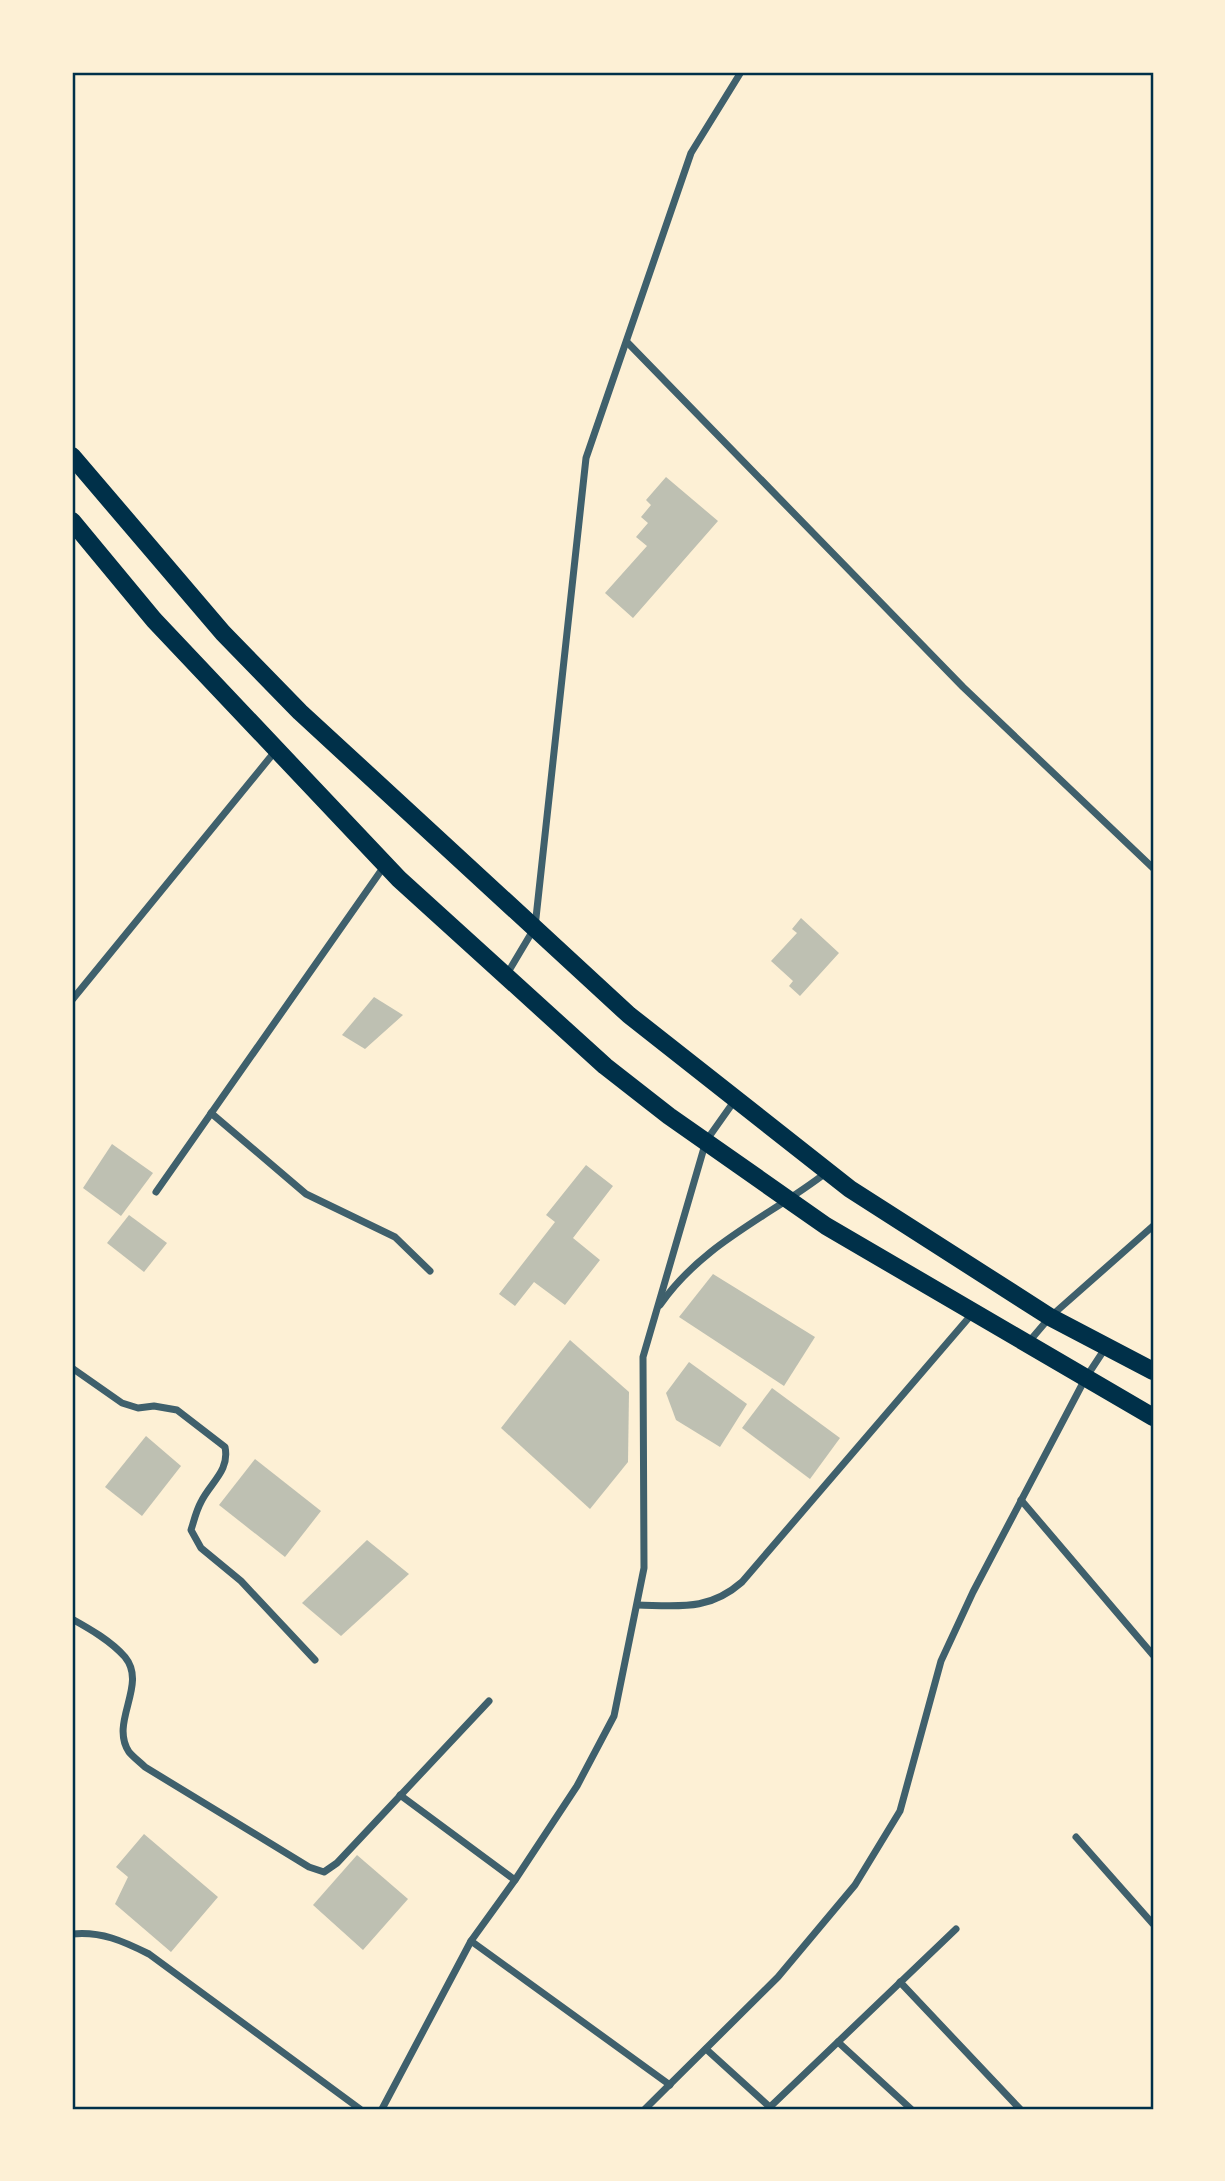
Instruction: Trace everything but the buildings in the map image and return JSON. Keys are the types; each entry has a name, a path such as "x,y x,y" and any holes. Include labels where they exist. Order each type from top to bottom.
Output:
{"main road":[{"path":"72,456 147,546 300,712 629,1015 828,1172 1050,1317 1153,1371"},
{"path":"72,521 154,620 385,865 605,1066 706,1142 826,1226 1153,1417"}],"street":[{"path":"506,977 535,927 586,458 691,153 741,72"},
{"path":"627,342 963,687 1153,868"},
{"path":"72,1000 276,749"},
{"path":"156,1192 385,865"},
{"path":"382,2109 471,1941 577,1786 614,1716 644,1568 643,1357 706,1142 735,1099"},
{"path":"211,1113 306,1194 395,1237 430,1271"},
{"path":"656,1311 677,1280 713,1248 749,1222 791,1200 828,1172"},
{"path":"1027,1344 1050,1317 1153,1226"},
{"path":"638,1605 694,1606 724,1598 743,1583 788,1525 974,1311"},
{"path":"645,2109 778,1977 855,1885 900,1811 941,1661 1021,1500 1085,1379 1107,1346"},
{"path":"72,1368 122,1403 138,1408 154,1406 177,1410 225,1447 227,1457 221,1473 201,1502 191,1530 201,1548 241,1581 316,1660"},
{"path":"1021,1500 1153,1655"},
{"path":"72,1619 94,1630 126,1658 132,1675 122,1735 129,1751 145,1767 309,1867 324,1872 337,1863 489,1701"},
{"path":"400,1796 515,1880"},
{"path":"1076,1837 1153,1924"},
{"path":"706,2049 771,2108 956,1928"},
{"path":"72,1934 86,1933 118,1938 149,1954 360,2109"},
{"path":"471,1941 670,2085"},
{"path":"900,1982 1020,2109"},
{"path":"838,2042 911,2109"}]}
